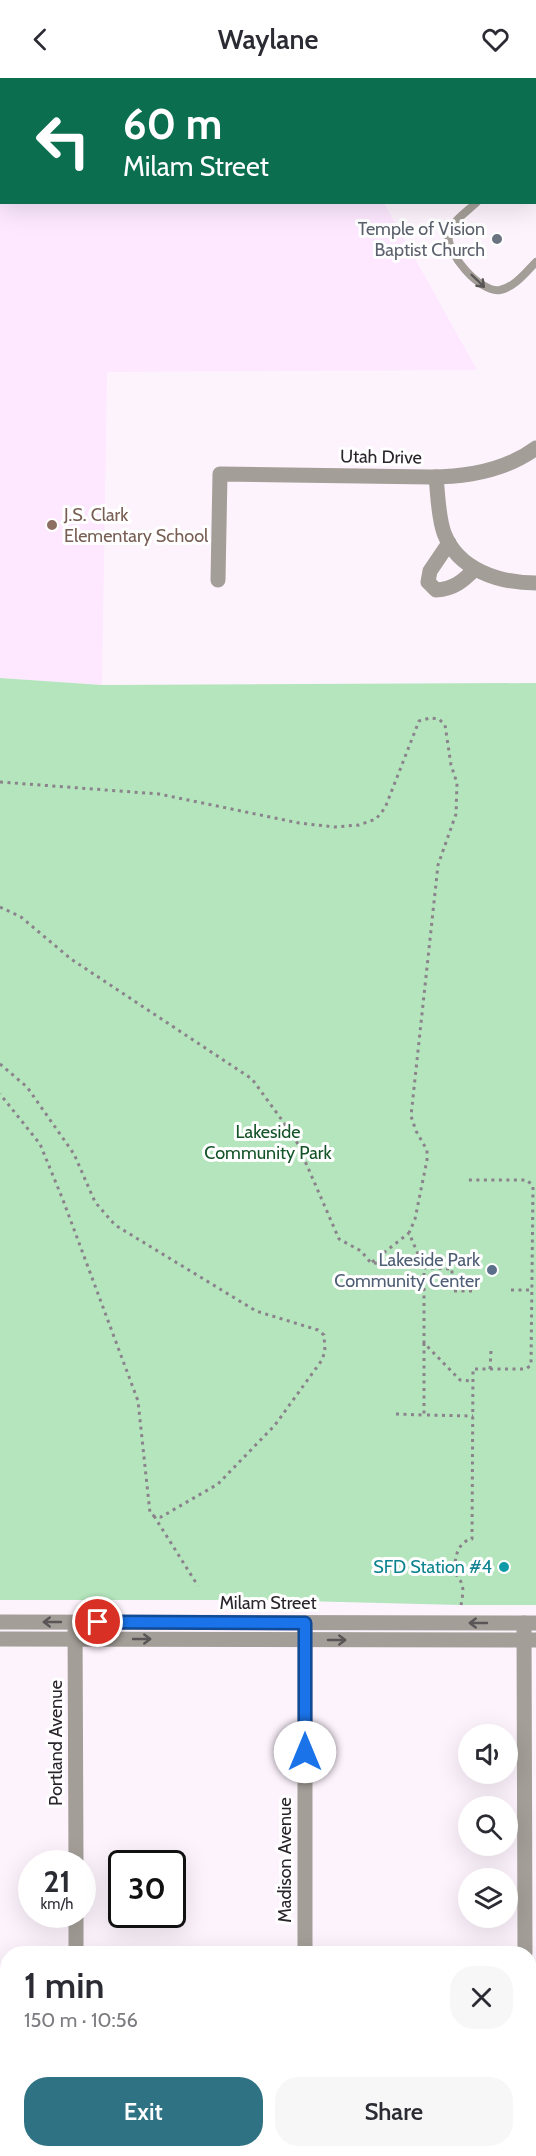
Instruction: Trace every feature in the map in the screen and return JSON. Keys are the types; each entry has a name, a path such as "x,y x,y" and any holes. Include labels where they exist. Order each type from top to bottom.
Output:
{"street":[{"name":"Utah Drive","path":"218,580 220,474 464,476 493,470 515,461 536,448"},
{"path":"436,477 443,531 453,550 475,568 497,579 536,584"},
{"path":"449,543 430,571 429,582 436,590 447,589 460,583 475,568"},
{"name":"Milam Street","path":"0,1622 530,1623"},
{"name":"Portland Avenue","path":"75,1622 76,1850"},
{"name":"Madison Avenue","path":"305,1623 305,1946"},
{"path":"525,1946 530,1623"},
{"name":"Milam Street","path":"0,1639 530,1640"},
{"path":"76,1928 76,1946"}],"lane":[{"path":"475,204 452,226 448,239 454,255 484,288 492,291 510,288 536,262"}],"path":[{"path":"0,782 159,794 299,823 336,827 359,825 375,819 386,808 419,721 430,718 439,719 445,724 451,765 457,783 456,814 438,865 411,1116 416,1131 427,1149 427,1160 415,1219 409,1233 370,1263"},
{"path":"0,907 21,917 71,959 252,1079 295,1138 339,1239 361,1251 370,1263 452,1269 452,1291 472,1291"},
{"path":"0,1064 27,1087 74,1154 95,1202 115,1225 256,1311 318,1330 324,1335 325,1351 322,1360 275,1425 218,1484 160,1517 154,1516"},
{"path":"0,1094 40,1144 138,1401 150,1513 198,1586"},
{"path":"461,1605 462,1584 457,1575 456,1562 459,1548 466,1540 472,1539 474,1369 526,1369 531,1365 532,1290 531,1182 527,1180 466,1180"},
{"path":"409,1233 424,1266 424,1415"},
{"path":"511,1290 532,1290"},
{"path":"424,1343 460,1380 474,1381"},
{"path":"490,1369 491,1351"},
{"path":"396,1414 473,1416"}],"shaded area":[{"name":"J.S. Clark Elementary School","path":"0,204 385,204 477,370 107,372 102,685 0,678"}],"green space":[{"name":"Lakeside Community Park","path":"0,678 102,685 536,683 536,1605 261,1600 0,1600"}],"place":[{"name":"Temple of Vision Baptist Church","path":"497,239"},
{"name":"J.S. Clark Elementary School","path":"52,525"},
{"name":"Lakeside Park Community Center","path":"492,1270"},
{"name":"SFD Station #4","path":"504,1567"}],"route":[{"path":"98,1622 305,1623 305,1752"}]}
